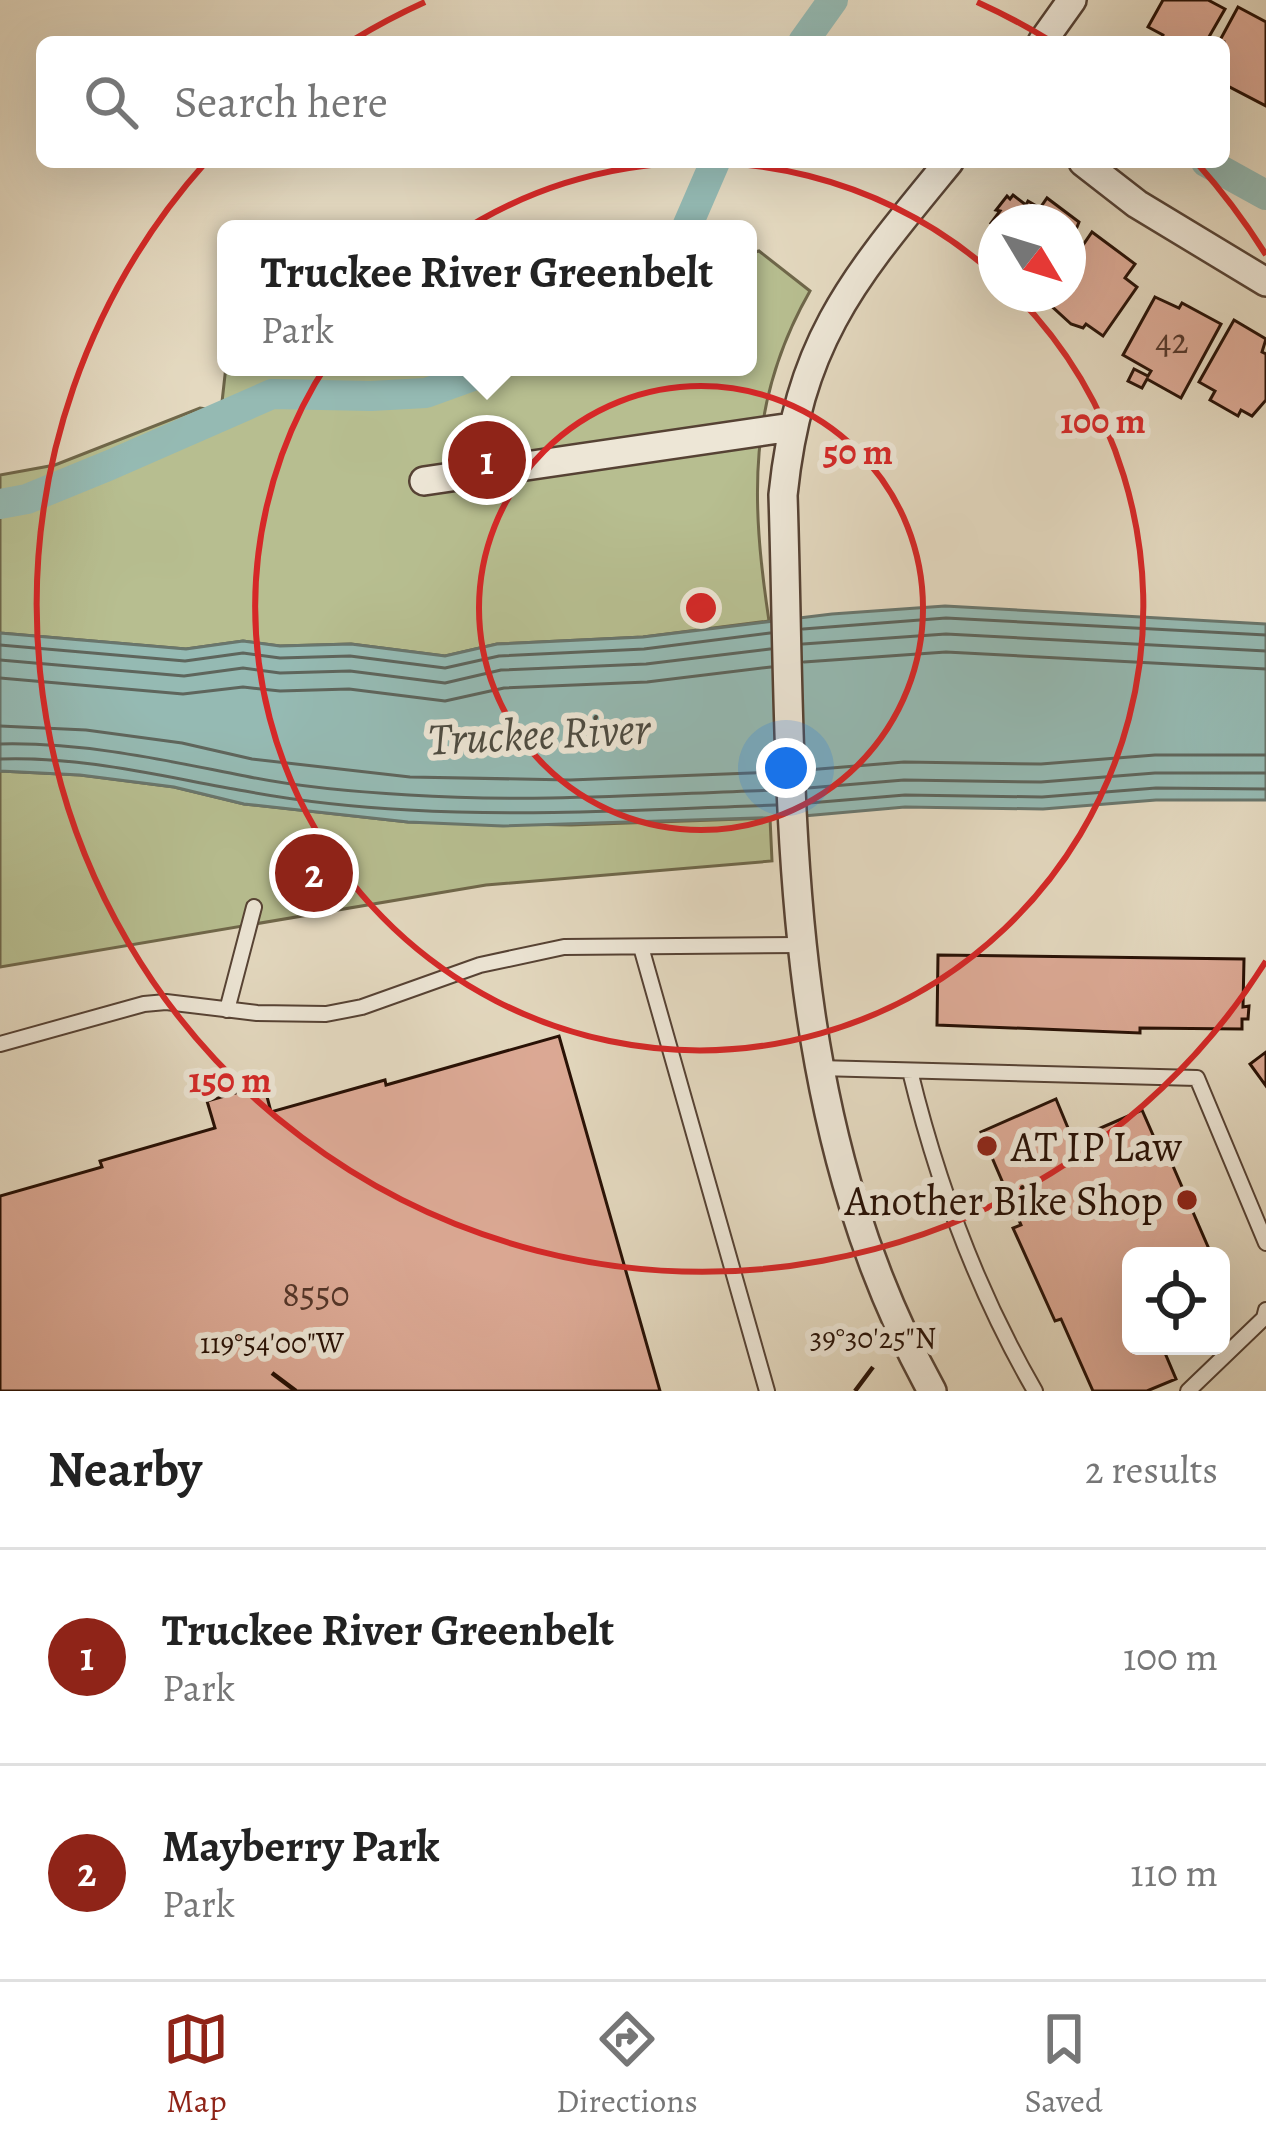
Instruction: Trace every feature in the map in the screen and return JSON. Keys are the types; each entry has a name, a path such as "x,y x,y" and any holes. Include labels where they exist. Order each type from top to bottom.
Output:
{"street":[{"path":"1046,36 1072,0"},
{"path":"932,1391 880,1279 856,1213 818,1068 800,945 783,495 802,385 824,332 850,286 944,168"},
{"path":"1091,168 1137,204 1266,282"},
{"path":"424,481 792,427"}],"lane":[{"path":"227,1010 254,907"},
{"path":"0,1044 144,1004 326,1014 362,1007 480,965 564,947 800,945"},
{"path":"641,946 766,1391"},
{"path":"818,1068 1197,1078 1266,1243"},
{"path":"910,1071 932,1161 958,1228 1035,1391"},
{"path":"1187,1391 1264,1318 1266,1310"}],"green space":[{"path":"757,252 810,291 774,372 759,452 759,534 769,621 643,637 497,644 445,656 351,644 280,646 243,641 186,649 0,633 0,475 55,465 200,408 221,411 225,376 757,376"},
{"path":"0,771 80,775 174,787 244,804 408,822 571,825 770,818 772,861 486,885 0,967"}],"water":[{"name":"Truckee River","path":"945,606 1266,624 1266,800 1156,800 1043,809 905,807 792,817 503,826 408,822 244,804 174,787 80,775 0,771 0,633 186,649 243,641 280,646 351,644 445,656 497,644 643,637"}],"building":[{"path":"1163,0 1208,0 1225,9 1209,36 1163,36 1148,27"},
{"path":"1238,7 1266,22 1266,106 1230,87 1230,36 1222,36"},
{"path":"1013,195 1025,204 1001,204 1007,196"},
{"path":"1092,232 1135,264 1125,278 1137,287 1103,336 1086,324 1083,328 1071,324 1058,312 1086,312 1086,241"},
{"path":"1155,297 1179,308 1182,303 1221,324 1181,398 1147,379 1142,388 1128,381 1134,369 1148,376 1151,371 1123,355"},
{"path":"1234,320 1266,339 1262,352 1266,354 1266,400 1252,416 1241,410 1238,416 1210,400 1215,391 1199,382"},
{"path":"938,955 1244,959 1243,1007 1249,1006 1248,1019 1242,1019 1242,1029 1140,1028 1140,1033 937,1025"},
{"path":"559,1036 660,1391 0,1391 0,1196 215,1128 207,1101 264,1085 271,1112"},
{"path":"1266,1052 1266,1086 1250,1064"},
{"path":"1056,1099 1073,1140 1142,1110 1164,1160 1169,1157 1208,1247 1122,1247 1122,1355 1166,1355 1176,1379 1147,1391 1093,1391 1013,1228 1021,1225 981,1132"}],"waterway":[{"path":"807,36 833,0"},
{"path":"690,220 712,168"},
{"path":"1217,168 1266,195"},
{"path":"0,504 27,499 272,394 426,393 473,376"}],"place":[{"name":"Truckee River Greenbelt","path":"487,460"},
{"name":"Mayberry Park","path":"314,873"},
{"name":"AT IP Law","path":"987,1146"},
{"name":"Another Bike Shop","path":"1187,1200"}]}
